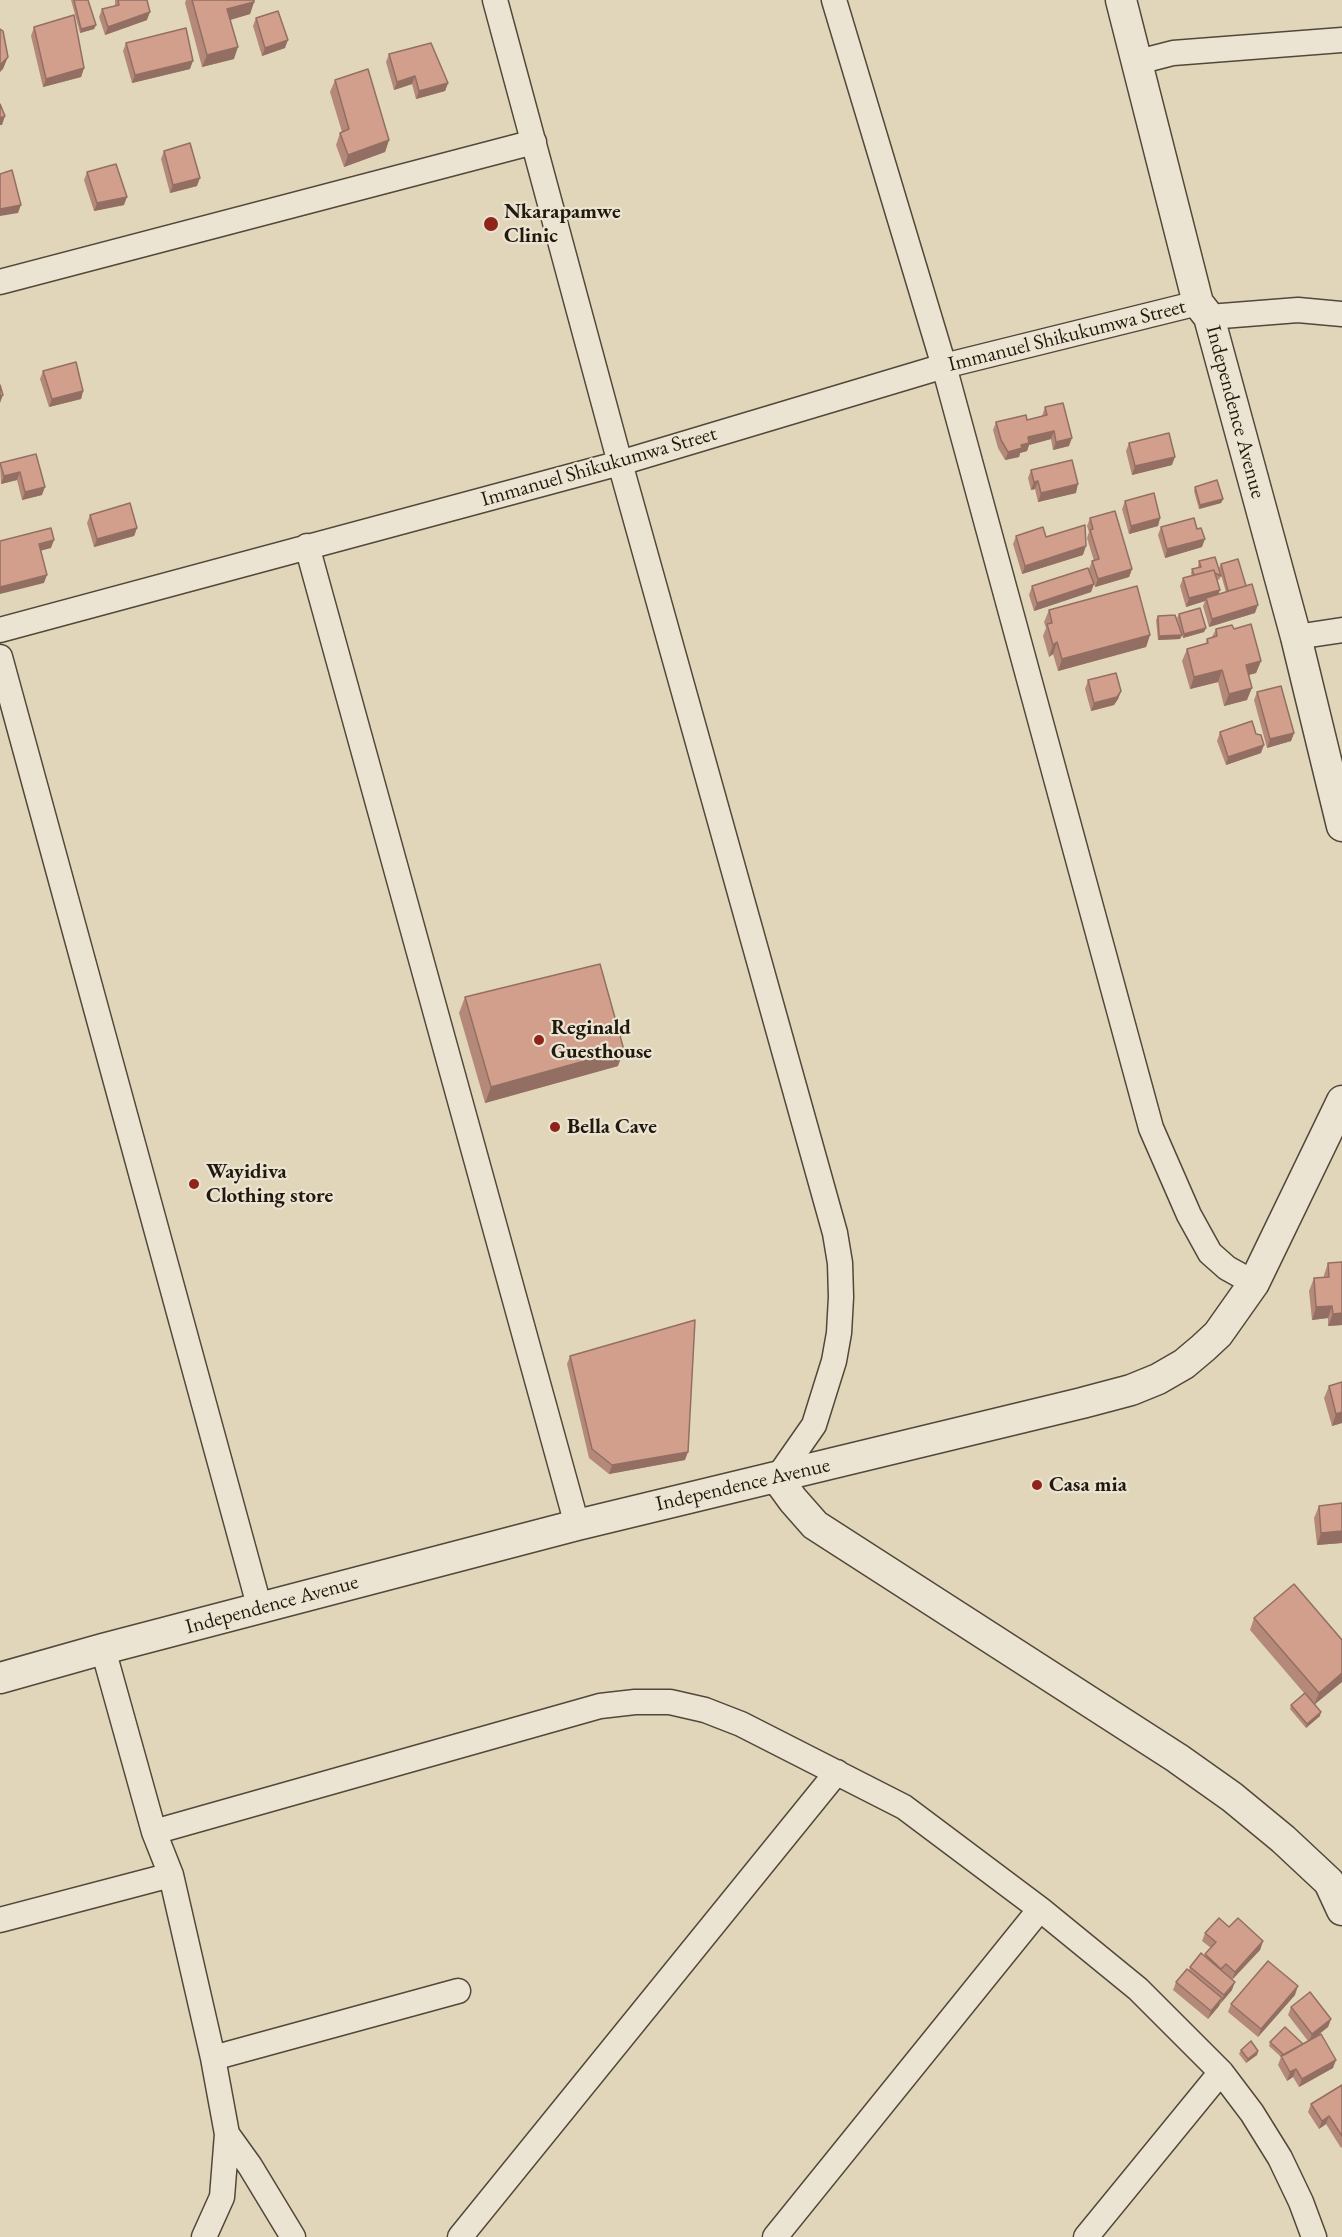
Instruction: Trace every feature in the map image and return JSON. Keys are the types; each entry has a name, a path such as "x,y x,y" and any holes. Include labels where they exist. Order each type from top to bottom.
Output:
{"street":[{"path":"495,0 620,463 836,1233 841,1297 839,1334 834,1361 814,1425 777,1478 816,1525 1177,1758 1232,1797 1283,1839 1329,1882 1342,1910"},
{"path":"834,0 944,366 1151,1128 1189,1215 1210,1253 1227,1268 1254,1283"},
{"name":"Independence Avenue","path":"1121,0 1203,310 1296,637 1342,826"},
{"path":"1138,62 1173,53 1342,40"},
{"path":"0,282 534,142"},
{"name":"Immanuel Shikukumwa Street","path":"0,630 620,463 944,366 1203,310 1298,310 1342,314"},
{"path":"307,546 577,1525"},
{"path":"1296,637 1342,630"},
{"path":"0,657 260,1609"},
{"name":"Independence Avenue","path":"0,1678 577,1525 1082,1403 1131,1390 1158,1379 1184,1364 1218,1334 1254,1283 1342,1101"},
{"path":"103,1649 154,1832 171,1875 213,2058 227,2134 222,2197 204,2237"},
{"path":"154,1832 600,1706 634,1702 670,1702 705,1710 741,1724 904,1807 1040,1910 1138,1989 1221,2072 1252,2113 1280,2158 1302,2202 1314,2237"},
{"path":"460,2237 837,1772"},
{"path":"0,1920 171,1875"},
{"path":"775,2237 1040,1910"},
{"path":"213,2058 458,1992"},
{"path":"1086,2237 1221,2072"},
{"path":"227,2134 250,2166 293,2237"}],"building":[{"path":"74,0 88,0 96,25 81,29"},
{"path":"118,0 147,0 150,12 108,27 102,9 119,5"},
{"path":"192,0 254,0 254,2 227,9 238,47 207,55"},
{"path":"278,11 288,40 265,48 256,18"},
{"path":"74,15 84,68 46,79 34,27"},
{"path":"186,28 193,61 135,75 126,43"},
{"path":"0,29 3,31 8,57 0,65"},
{"path":"431,43 448,83 419,91 415,76 397,82 389,54"},
{"path":"368,69 389,140 348,155 340,133 349,129 335,80"},
{"path":"0,104 5,116 0,118"},
{"path":"190,143 200,178 173,185 164,151"},
{"path":"116,164 127,197 97,203 87,172"},
{"path":"12,170 21,205 0,209 0,174"},
{"path":"76,362 83,391 52,399 43,371"},
{"path":"1063,403 1072,438 1056,442 1054,431 1028,437 1029,443 1021,445 1022,448 1008,452 1001,440 996,422 1026,415 1027,420 1047,415 1045,407"},
{"path":"1169,433 1175,457 1135,466 1129,443"},
{"path":"36,454 45,487 25,492 20,472 4,476 0,463"},
{"path":"1072,460 1078,484 1041,493 1038,481 1034,482 1031,470"},
{"path":"1217,480 1223,499 1200,505 1195,487"},
{"path":"1154,493 1160,518 1131,526 1125,501"},
{"path":"130,503 137,528 97,539 90,515"},
{"path":"1115,511 1132,569 1098,579 1092,561 1099,559 1090,530 1093,529 1090,518"},
{"path":"1194,518 1197,529 1201,528 1205,539 1167,549 1161,527"},
{"path":"1085,525 1086,546 1025,566 1016,536 1043,527 1046,537"},
{"path":"51,528 54,540 39,544 47,575 0,587 0,541"},
{"path":"1215,557 1221,576 1214,570 1194,575 1192,569 1201,567 1199,561"},
{"path":"1238,559 1246,586 1228,591 1221,564"},
{"path":"1088,568 1094,584 1037,603 1032,586"},
{"path":"1214,570 1220,590 1189,598 1183,578"},
{"path":"1252,584 1258,605 1212,619 1206,598"},
{"path":"1137,586 1150,635 1062,659 1057,642 1053,645 1047,624 1052,623 1049,610"},
{"path":"1200,608 1206,628 1184,634 1179,614"},
{"path":"1175,615 1182,635 1159,636 1158,616"},
{"path":"1251,624 1261,661 1246,665 1252,688 1229,694 1222,670 1194,677 1187,649 1208,643 1207,639 1217,636 1216,629 1232,625 1234,629"},
{"path":"1116,673 1121,691 1117,697 1094,703 1088,680"},
{"path":"1281,686 1294,733 1270,739 1257,692"},
{"path":"1252,721 1256,734 1261,735 1264,745 1228,757 1220,732"},
{"name":"Reginald Guesthouse","path":"600,964 624,1050 491,1087 465,997"},
{"path":"1342,1262 1342,1313 1333,1314 1332,1306 1316,1307 1314,1278 1329,1277 1328,1263"},
{"path":"695,1320 688,1452 612,1465 592,1449 570,1356"},
{"path":"1342,1382 1342,1412 1336,1414 1329,1386"},
{"path":"1342,1503 1342,1531 1321,1533 1319,1506"},
{"path":"1294,1584 1342,1640 1342,1673 1319,1693 1254,1618"},
{"path":"1305,1693 1321,1712 1307,1724 1291,1705"},
{"path":"1219,1918 1229,1927 1238,1918 1263,1941 1235,1972 1226,1964 1221,1969 1205,1954 1216,1942 1205,1933"},
{"path":"1201,1953 1235,1982 1224,1995 1190,1967"},
{"path":"1268,1961 1298,1986 1261,2029 1231,2004"},
{"path":"1187,1969 1222,1998 1211,2011 1176,1982"},
{"path":"1310,1992 1331,2019 1312,2034 1291,2007"},
{"path":"1285,2027 1303,2044 1284,2055 1270,2042"},
{"path":"1321,2034 1336,2060 1302,2079 1296,2069 1290,2072 1281,2056"},
{"path":"1251,2041 1258,2051 1248,2059 1241,2050"},
{"path":"1342,2085 1342,2136 1329,2116 1322,2121 1311,2104"}],"place":[{"name":"Nkarapamwe Clinic","path":"491,224"},
{"name":"Reginald Guesthouse","path":"539,1040"},
{"name":"Bella Cave","path":"555,1127"},
{"name":"Wayidiva Clothing store","path":"194,1184"},
{"name":"Casa mia","path":"1037,1485"}]}
